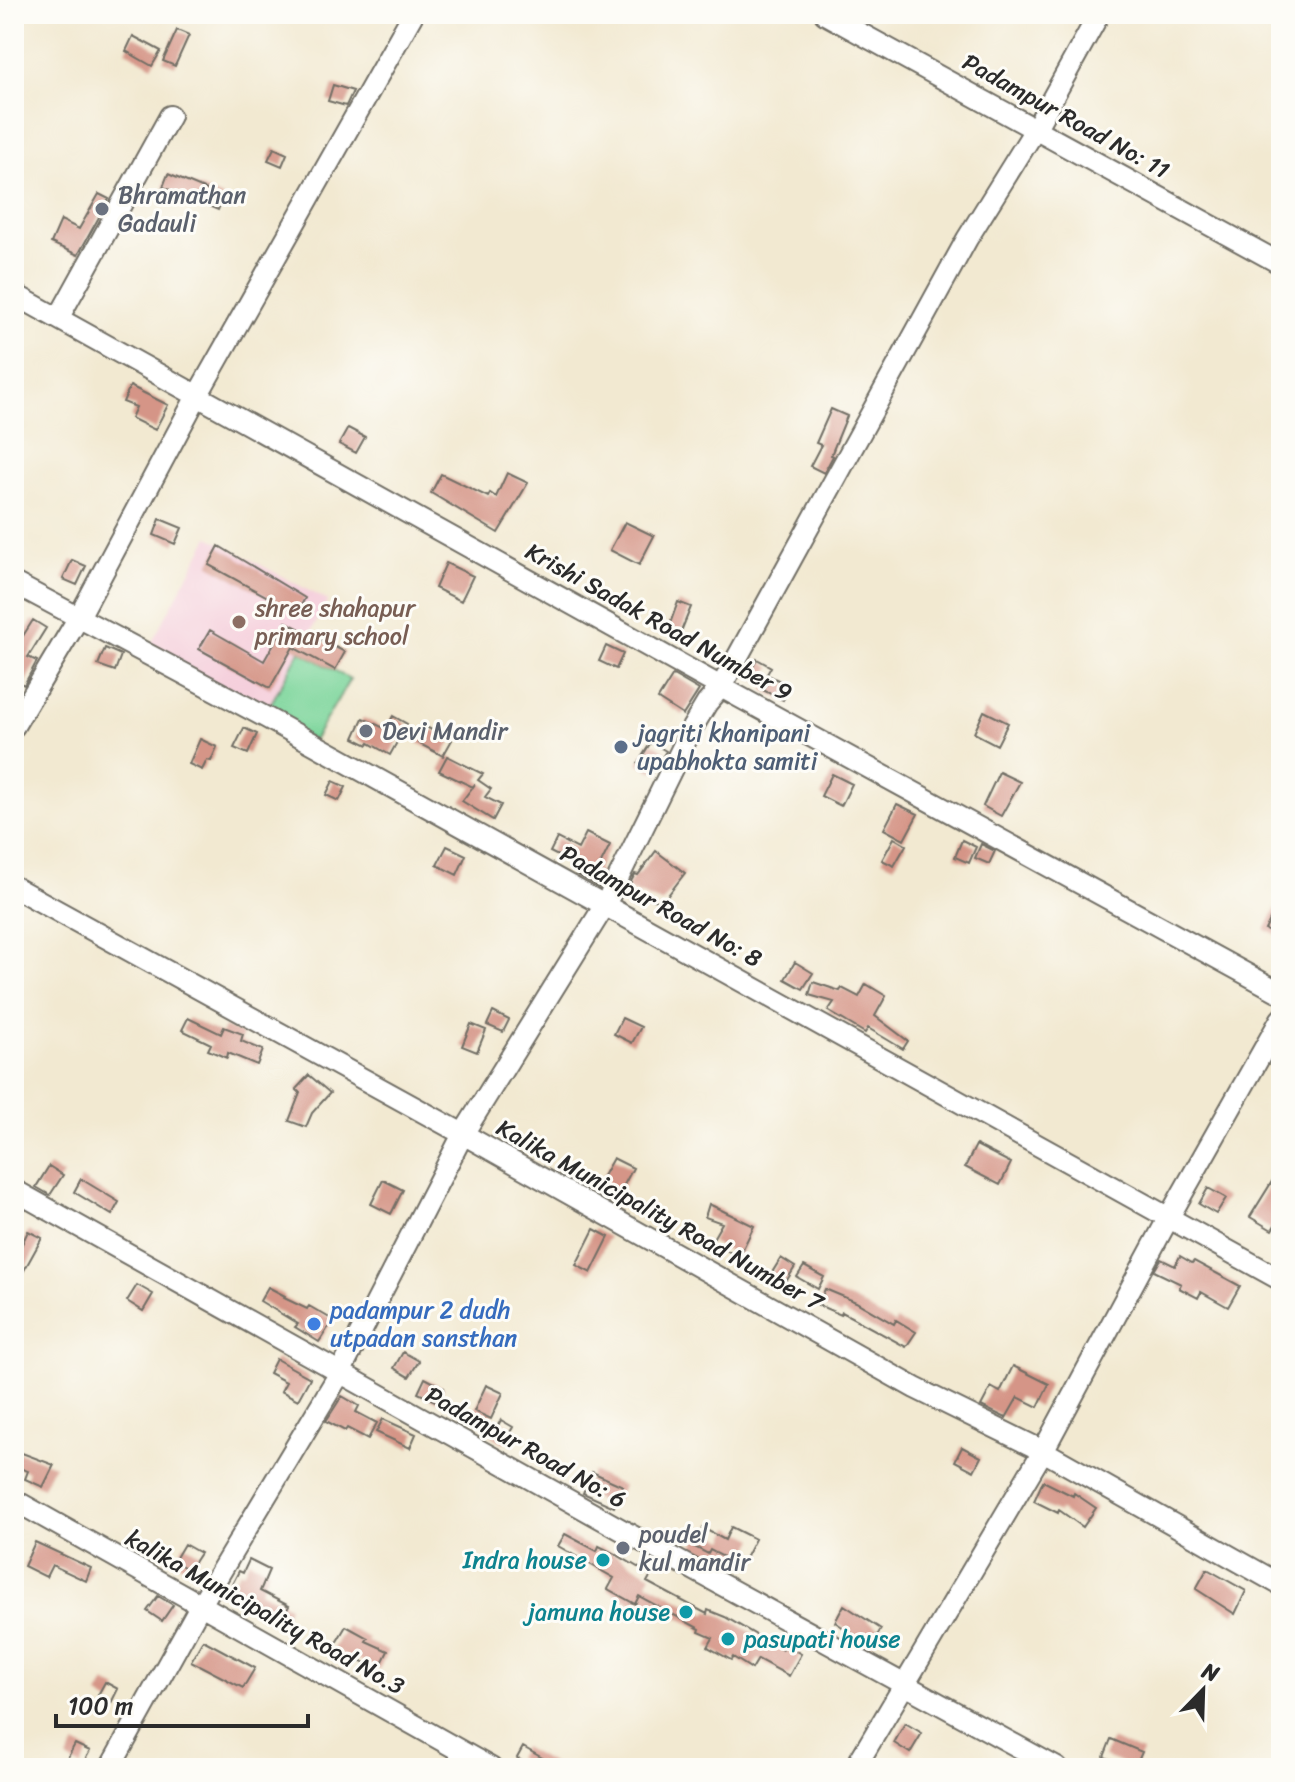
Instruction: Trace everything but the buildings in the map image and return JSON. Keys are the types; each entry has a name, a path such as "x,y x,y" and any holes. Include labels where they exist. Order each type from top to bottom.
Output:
{"street":[{"path":"14,726 79,617 197,396 413,14"},
{"name":"Padampur Road No: 11","path":"825,14 1281,264"},
{"path":"110,1768 200,1606 340,1373 463,1134 605,905 692,728 721,687 967,239 1036,128 1099,14"},
{"path":"59,317 170,116"},
{"name":"Krishi Sadak Road Number 9","path":"14,294 721,687 1281,993"},
{"name":"Padampur Road No: 8","path":"14,583 605,905 1281,1280"},
{"name":"Kalika Municipality Road Number 7","path":"14,887 915,1388 1043,1451 1281,1585"},
{"path":"855,1768 1043,1451 1169,1217 1281,1019"},
{"name":"Padampur Road No: 6","path":"14,1190 1057,1768"},
{"name":"kalika Municipality Road No.3","path":"14,1500 491,1768"}],"shaded area":[{"name":"shree shahapur primary school","path":"209,537 328,601 265,714 147,651"}],"green space":[{"path":"300,651 350,679 313,741 265,714"}],"place":[{"name":"Bhramathan Gadauli","path":"102,209"},
{"name":"shree shahapur primary school","path":"239,622"},
{"name":"Devi Mandir","path":"366,731"},
{"name":"jagriti khanipani upabhokta samiti","path":"621,747"},
{"name":"padampur 2 dudh utpadan sansthan","path":"314,1324"},
{"name":"poudel kul mandir","path":"623,1548"},
{"name":"Indra house","path":"603,1560"},
{"name":"jamuna house","path":"686,1612"},
{"name":"pasupati house","path":"728,1639"}]}
